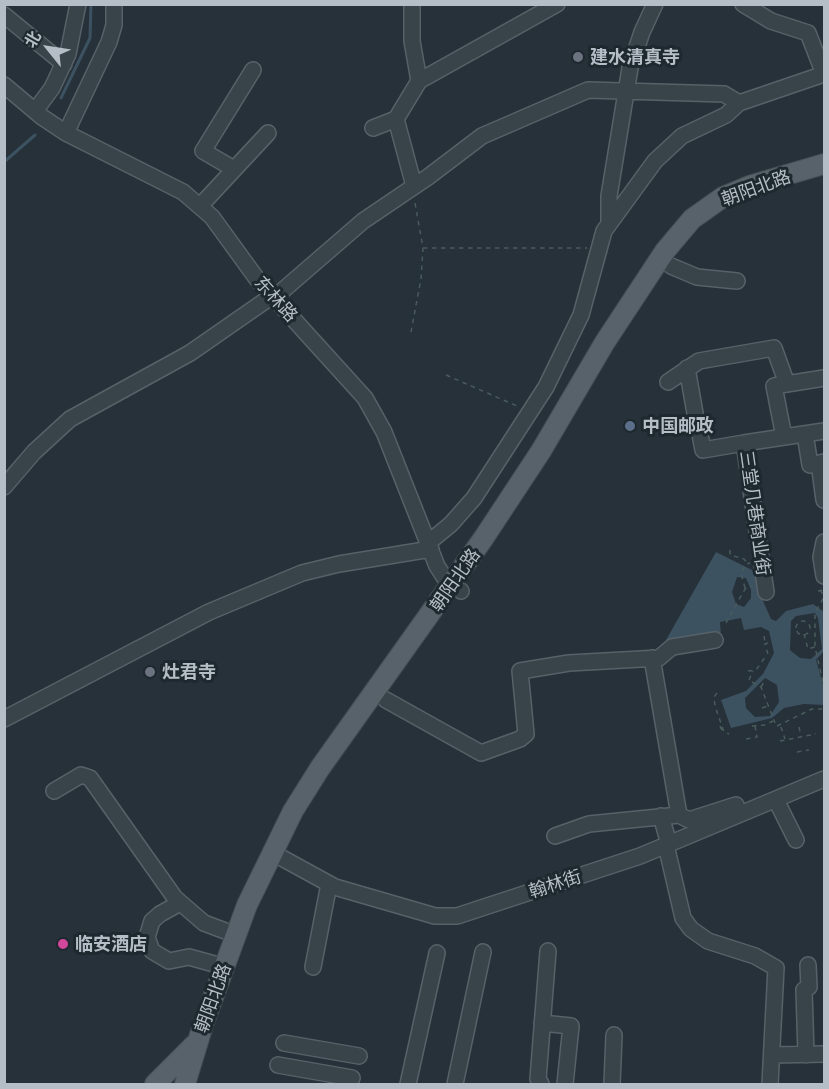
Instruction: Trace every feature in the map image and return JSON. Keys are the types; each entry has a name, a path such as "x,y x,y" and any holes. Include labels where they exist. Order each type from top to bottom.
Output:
{"main road":[{"name":"朝阳北路","path":"198,1084 214,1029 259,910 282,858 330,775 386,700 541,451 605,342 682,229 704,210 734,192 825,164"},
{"name":"朝阳北路","path":"185,1084 236,935 258,881 293,811 320,768 456,588 671,266 701,228 729,208 755,197 825,177"},
{"path":"155,1084 180,1061 199,1038"}],"street":[{"path":"35,111 52,88 64,64 72,41 78,4"},
{"path":"66,133 109,42 114,25 114,4"},
{"path":"412,4 412,41 419,81"},
{"path":"373,129 396,119 419,81 557,4"},
{"path":"609,222 609,196 626,91 635,50 655,4"},
{"path":"4,719 209,612 302,573 429,546 452,524 474,498 556,369 581,315 592,283 598,248 609,222 668,147 682,136 726,115 739,103 825,74 811,35 771,21 743,4"},
{"path":"4,15 64,64"},
{"path":"234,170 203,151 253,70"},
{"name":"东林路","path":"4,85 66,133 183,192 201,205 273,297 356,387 372,409 384,432 441,573 456,588"},
{"path":"4,487 34,452 70,419 198,348 273,297 363,221 482,136 588,90 724,94 739,103"},
{"path":"396,119 412,187"},
{"path":"201,205 268,133"},
{"path":"671,266 697,277 737,281"},
{"path":"668,382 699,362 774,348 787,384"},
{"path":"687,368 695,413"},
{"path":"783,437 774,386 825,378"},
{"path":"699,429 703,450 744,443"},
{"name":"三堂几巷商业街","path":"766,592 744,443 825,431"},
{"path":"806,434 810,465 822,463 825,500"},
{"path":"821,586 821,557 825,542"},
{"path":"386,700 481,753 520,740 526,734 520,671 569,663 659,658 672,647 715,640"},
{"path":"652,658 679,815"},
{"path":"54,791 81,775 90,778 180,903 204,923 236,935"},
{"name":"翰林街","path":"282,858 329,884 435,916 450,917 477,911 668,844 825,779"},
{"path":"776,800 796,840"},
{"path":"555,836 589,824 679,815 689,820 736,805"},
{"path":"661,816 683,918 691,929 708,941 755,956 776,968 770,1084"},
{"path":"313,967 329,884"},
{"path":"180,903 159,914 152,921 147,937 152,951 169,961 189,957 225,967"},
{"path":"541,1084 538,1079 548,951"},
{"path":"455,1084 483,952"},
{"path":"408,1084 437,953"},
{"path":"806,1055 804,990 809,987 808,965"},
{"path":"542,1023 570,1026 565,1084"},
{"path":"612,1084 614,1035"},
{"path":"284,1043 358,1056"},
{"path":"319,1075 324,1050"},
{"path":"772,1055 825,1054"},
{"path":"278,1065 319,1075 352,1078"}],"path":[{"path":"411,332 421,279 423,248 412,187"},
{"path":"423,248 598,248"},
{"path":"446,375 530,412"},
{"path":"730,550 730,555 744,559 746,563 741,573 745,589"},
{"path":"821,586 825,590"},
{"path":"821,586 825,597 817,607 814,624 815,647 825,687"},
{"path":"727,622 745,589 750,587"},
{"path":"820,601 825,601"},
{"path":"797,630 799,622 804,621 809,626"},
{"path":"809,626 814,624"},
{"path":"804,634 810,629 809,626"},
{"path":"792,631 797,630 804,634 808,649 815,647"},
{"path":"764,636 769,658"},
{"path":"748,671 756,670 766,657"},
{"path":"752,670 751,681 761,687 775,721 752,726"},
{"path":"820,671 825,670"},
{"path":"761,687 764,682"},
{"path":"717,693 714,702 724,732 729,734"},
{"path":"758,695 763,693"},
{"path":"762,708 769,705"},
{"path":"777,726 812,709 822,709"},
{"path":"720,726 723,734"},
{"path":"746,739 757,737 755,726"},
{"path":"781,727 785,740"},
{"path":"799,727 801,737"},
{"path":"780,741 816,734"},
{"path":"797,752 809,750"}],"water":[{"path":"716,552 754,571 759,592 771,619 776,621 786,611 813,604 823,611 824,651 816,660 824,688 824,705 804,704 784,708 772,718 731,728 721,700 746,691 763,674 774,653 769,631 761,627 744,630 741,618 720,622 721,637 669,644 666,640","holes":["737,577 746,578 751,590 751,598 744,607 736,604 732,592","815,613 818,618 822,649 811,659 800,658 790,650 791,621 796,616","765,678 777,685 779,702 770,716 755,717 746,708 745,698"]}],"waterway":[{"path":"61,98 90,38 91,4"},
{"path":"4,162 35,135"}],"place":[{"name":"建水清真寺","path":"578,57"},
{"name":"中国邮政","path":"630,426"},
{"name":"灶君寺","path":"150,672"},
{"name":"临安酒店","path":"63,944"}]}
